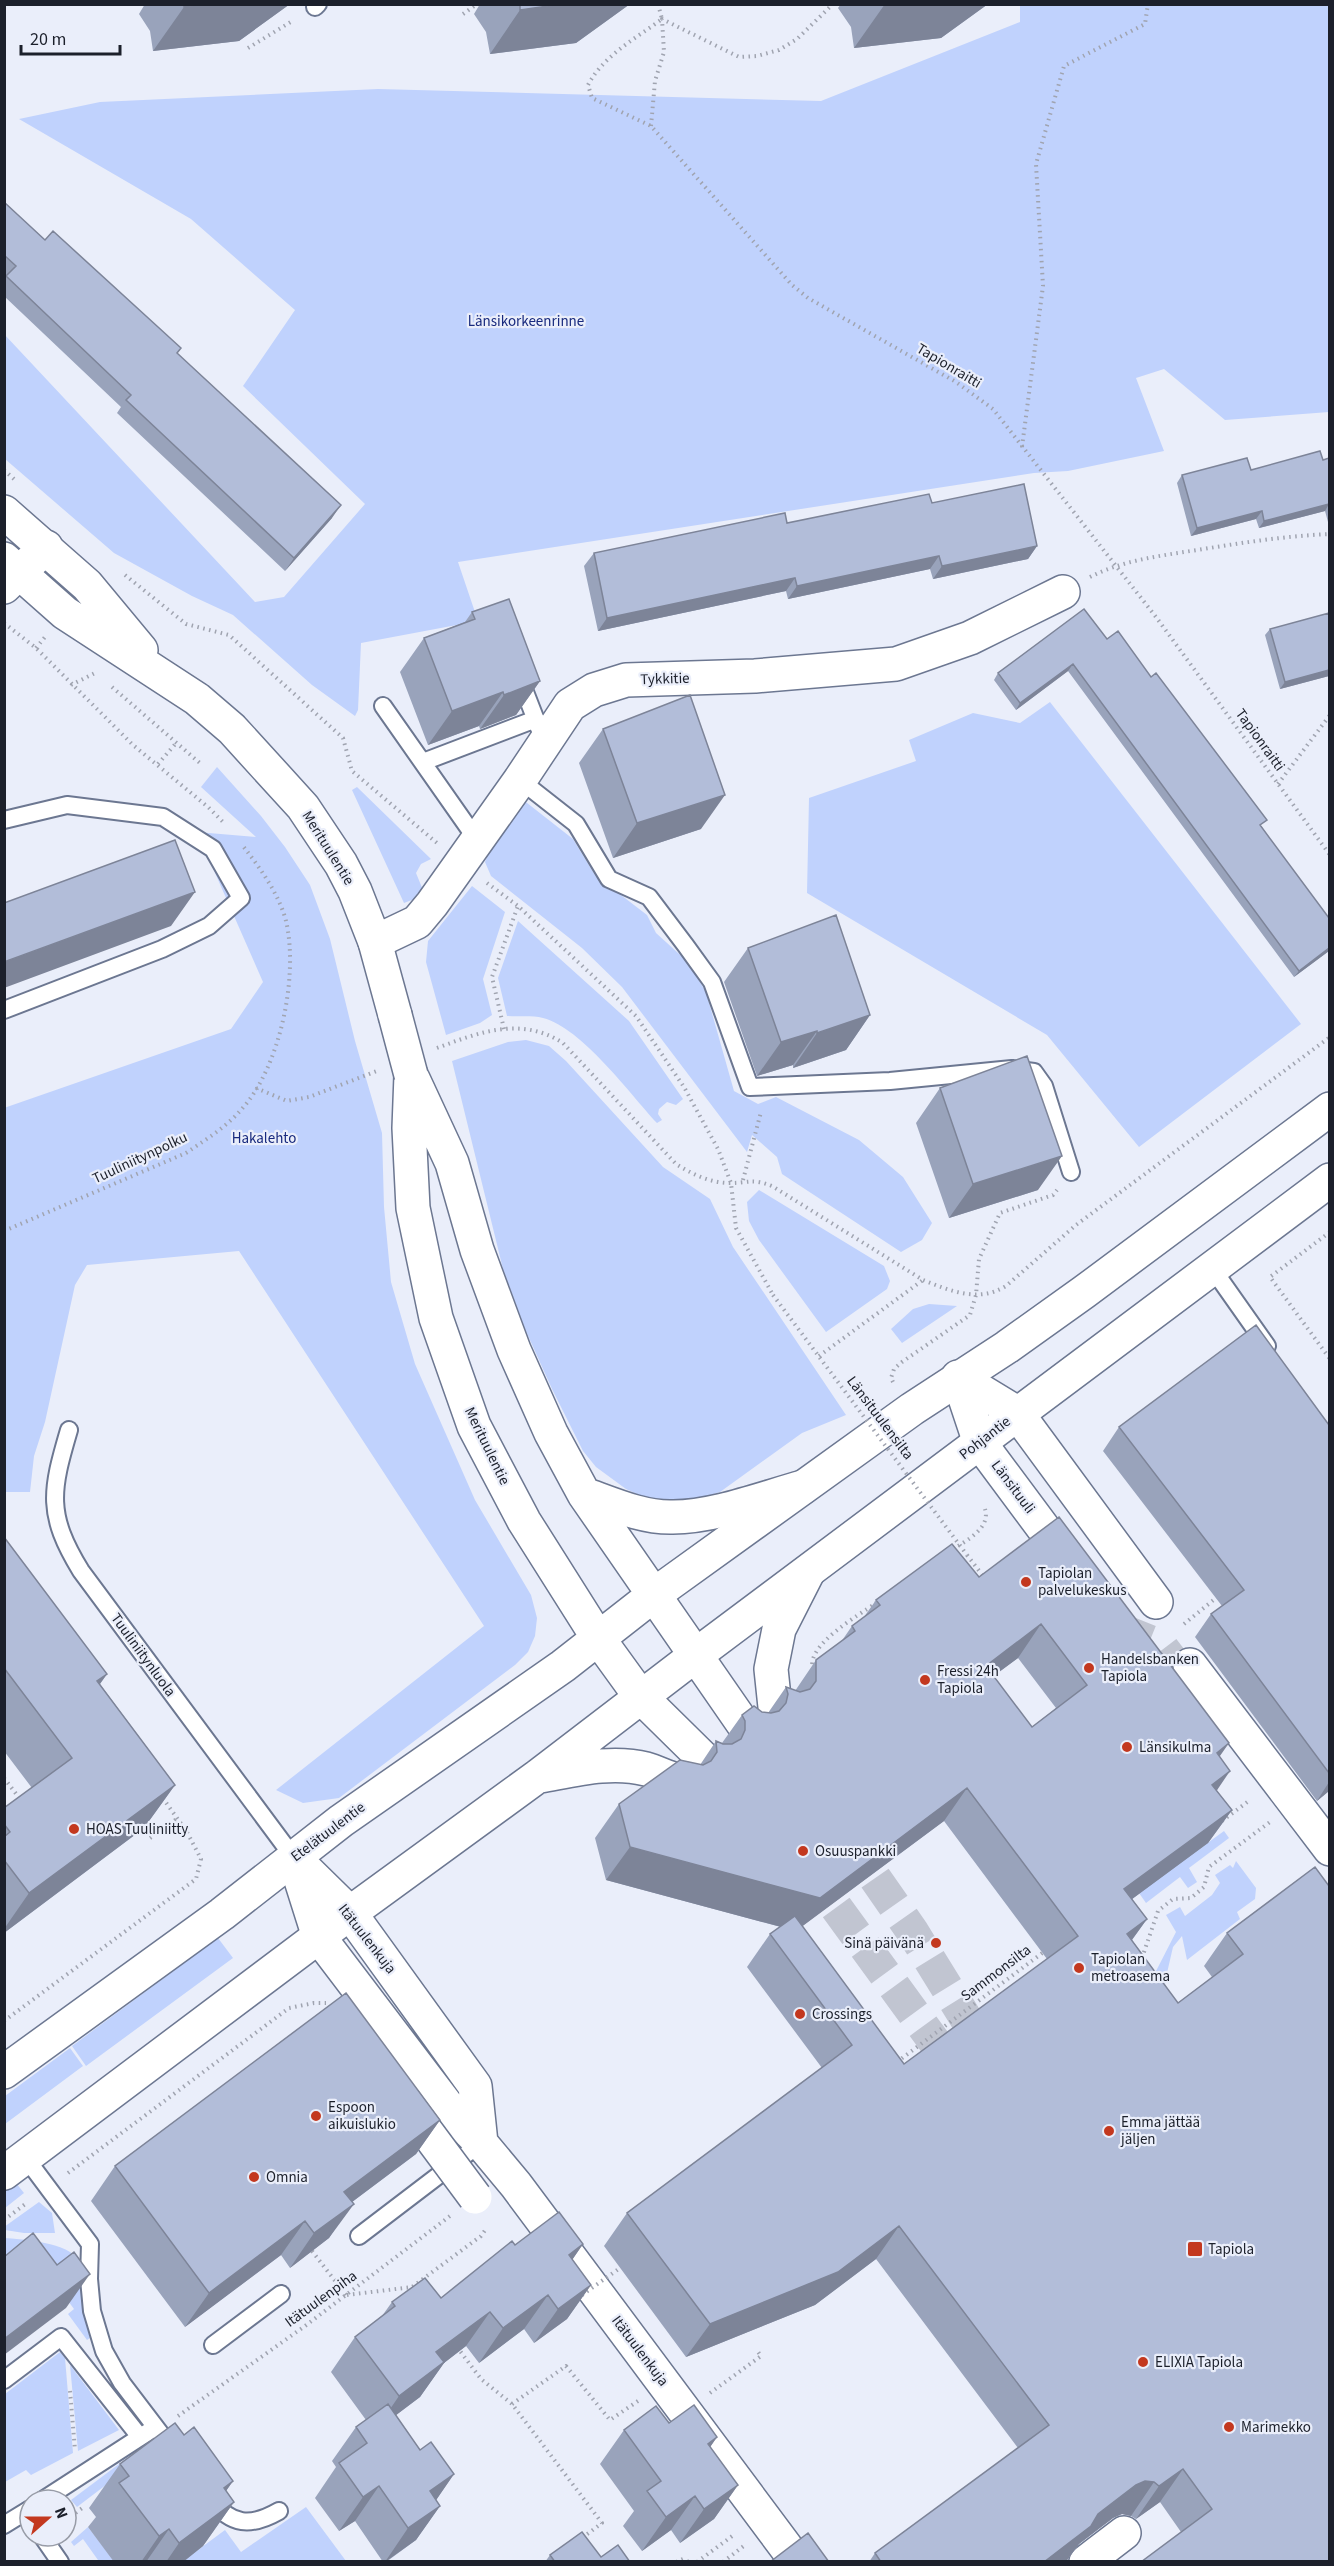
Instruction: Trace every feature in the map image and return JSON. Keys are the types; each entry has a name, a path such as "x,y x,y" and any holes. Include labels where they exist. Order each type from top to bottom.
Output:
{"main road":[{"name":"Merituulentie","path":"13,498 46,547 87,585 161,674"},
{"path":"10,573 46,547"},
{"name":"Merituulentie","path":"10,573 65,613 197,699 232,729 303,807 341,864 375,942 411,1075 452,1163 477,1250 514,1350 551,1433 584,1494 746,1728"},
{"name":"Tykkitie","path":"375,942 417,922 520,780 540,731 570,705 594,690 626,680 755,676 896,664 970,638 1063,592"},
{"name":"Merituulentie","path":"411,1075 409,1128 413,1208 436,1318 474,1426 524,1521 598,1638 640,1696 704,1759"},
{"path":"655,1594 958,1377 1007,1347 1084,1292 1329,1109"},
{"name":"Pohjantie","path":"640,1696 1329,1180"},
{"path":"958,1377 1017,1413 1156,1602"},
{"name":"Länsituuli","path":"958,1377 980,1443 1091,1592"},
{"path":"584,1494 630,1510 671,1517 698,1515 803,1487"},
{"path":"775,1707 771,1669 779,1629 808,1572"},
{"name":"Etelätuulentie","path":"4,2072 222,1914 340,1821 563,1666 655,1594"},
{"path":"1190,1665 1329,1849"},
{"path":"15,2165 350,1913 538,1776 640,1696"},
{"path":"538,1776 599,1766 620,1766 645,1769 676,1780"},
{"name":"Itätuulenkuja","path":"294,1858 350,1913 475,2086 481,2143"},
{"name":"Itätuulenkuja","path":"294,1858 319,1937 458,2120 481,2143 523,2194 797,2562"},
{"path":"386,2078 484,2208"},
{"path":"1086,2562 1124,2534"}],"lane":[{"path":"423,762 540,731 512,659"},
{"path":"383,706 423,762 469,852"},
{"path":"520,780 576,824 609,879 649,897 712,982 750,1087 890,1081 1012,1069 1034,1072 1044,1086 1071,1172"},
{"path":"4,820 67,805 163,817 213,849 241,898 210,926 162,950 4,1010"},
{"path":"1212,1268 1274,1356"},
{"name":"Tuuliniitynluola","path":"69,1430 56,1476 54,1499 58,1523 67,1548 81,1571 294,1858"},
{"path":"359,2236 481,2143"},
{"path":"15,2165 46,2188 90,2244 89,2279 92,2312 104,2351 122,2383 185,2465"},
{"path":"213,2345 281,2294"},
{"path":"4,2380 61,2337 140,2437"},
{"path":"61,2488 157,2428"},
{"path":"199,2484 220,2512 246,2523 263,2521 279,2511"},
{"path":"4,2525 18,2518"},
{"path":"50,2548 60,2562"}],"path":[{"path":"463,15 477,4"},
{"path":"651,126 655,81 664,52 662,20 658,4"},
{"path":"662,20 739,57 757,56 779,50 797,39 833,4"},
{"path":"1022,447 1043,286 1036,164 1061,76 1064,66 1145,24 1148,4"},
{"path":"248,48 316,6"},
{"name":"Tapionraitti","path":"662,20 608,58 595,72 588,85 592,98 651,126 792,285 808,298 970,391 993,409 1156,617 1329,855"},
{"path":"4,470 13,498"},
{"path":"1113,565 1285,536 1329,534"},
{"name":"Länsituulensilta","path":"124,575 186,624 229,635 343,738 352,771 469,852 518,906 636,1016 684,1088 718,1149 731,1183 736,1227 774,1295 990,1584"},
{"path":"71,685 96,673"},
{"path":"105,681 201,764"},
{"path":"1278,784 1329,715"},
{"path":"158,764 177,742"},
{"path":"504,1029 492,977 518,906"},
{"path":"446,1045 504,1029 521,1028 545,1032 563,1043 676,1164 696,1176 731,1183 743,1180 759,1181 772,1186 923,1280 950,1290 976,1295 993,1294 1006,1286 1076,1225 1329,1037"},
{"name":"Tuuliniitynpolku","path":"4,1232 186,1153 210,1137 242,1110 256,1088 287,1101 309,1097 369,1074"},
{"path":"743,1180 768,1086"},
{"path":"976,1295 979,1259 1000,1213 1053,1195 1071,1172"},
{"path":"1329,1232 1270,1276 1329,1359"},
{"path":"819,1356 923,1280"},
{"path":"4,1778 17,1795"},
{"path":"1221,1822 1277,1779"},
{"path":"4,2021 196,1879 201,1859 178,1818 157,1789"},
{"path":"150,1838 178,1818"},
{"path":"1140,1966 1158,1911 1173,1899 1191,1898 1204,1887 1209,1868 1238,1846"},
{"name":"Sammonsilta","path":"889,2067 1051,1947"},
{"path":"1018,1972 1024,1979"},
{"path":"4,2220 289,2008 314,2002 330,2003"},
{"path":"312,2251 346,2295 412,2287 481,2236 484,2208"},
{"name":"Itätuulenpiha","path":"177,2416 346,2295 484,2208"},
{"path":"582,2295 620,2268"},
{"path":"412,2287 418,2295"},
{"path":"65,2341 78,2477"},
{"path":"456,2346 481,2379 512,2404 602,2523 574,2544"},
{"path":"712,2392 761,2356 756,2349"},
{"path":"512,2404 566,2366 610,2420 641,2398"},
{"path":"697,2562 737,2532"},
{"path":"723,2562 748,2543"},
{"path":"676,2562 683,2559 688,2562"}],"green space":[{"name":"Länsikorkeenrinne","path":"1020,5 1329,5 1329,412 1225,420 1164,369 1136,378 1164,451 1068,471 1034,473 458,562 478,621 361,643 358,710 355,716 312,685 233,615 192,596 114,553 5,459 4,334 255,602 284,597 365,504 243,386 295,310 191,219 19,119 100,102 378,89 821,101 1020,22"},
{"path":"1050,702 1301,1024 1139,1147 1047,1035 807,893 809,798 916,761 909,740 973,713 1020,723"},
{"name":"Hakalehto","path":"217,767 261,816 310,885 330,939 355,1041 382,1133 384,1207 391,1282 415,1364 475,1500 531,1595 537,1618 535,1636 528,1652 515,1665 339,1798 303,1803 276,1790 484,1626 239,1251 87,1265 75,1285 45,1422 34,1456 30,1492 5,1492 4,1108 231,1029 263,982 197,832 256,837 201,787"},
{"path":"357,787 431,859 421,864 416,873 425,895 404,903 352,790"},
{"path":"522,799 573,839 595,875 647,915 656,933 688,962 706,992 734,1091 758,1104 776,1097 859,1140 903,1177 932,1223 922,1240 901,1252 782,1174 777,1157 752,1135 747,1152 622,987 582,948 491,876 485,862 492,845"},
{"path":"472,886 505,912 483,979 492,1015 480,1023 446,1035 426,962 428,941"},
{"path":"518,921 629,1021 683,1099 676,1105 667,1102 659,1109 658,1114 662,1120 657,1123 589,1048 558,1024 543,1018 507,1016 498,978"},
{"path":"526,1040 549,1046 566,1061 663,1167 710,1199 733,1247 846,1415 802,1433 720,1492 688,1502 644,1497 626,1489 596,1467 583,1451 552,1389 525,1329 503,1269 452,1061 508,1042"},
{"path":"759,1190 884,1266 890,1281 887,1289 826,1332 759,1240 749,1221 747,1202"},
{"path":"929,1304 957,1306 902,1343 891,1329 913,1309"},
{"path":"1224,1831 1229,1838 1189,1868 1197,1882 1188,1888 1180,1877 1146,1903 1139,1893"},
{"path":"1236,1861 1256,1888 1255,1899 1237,1912 1240,1919 1187,1960 1182,1936 1173,1947 1161,1999 1154,1975 1176,1932 1166,1915 1180,1907 1185,1916 1212,1895 1220,1883 1215,1875 1230,1865 1233,1868"},
{"path":"218,1938 233,1958 86,2066 72,2046"},
{"path":"70,2048 83,2066 5,2124 5,2096"},
{"path":"16,2183 24,2193 5,2208 4,2191"},
{"path":"39,2202 52,2213 55,2233 24,2233 5,2230 4,2227"},
{"path":"4,2238 45,2243 73,2254 79,2264 82,2304 90,2338 87,2340 68,2314 74,2309 54,2282 5,2271"},
{"path":"60,2352 65,2358 73,2453 31,2475 26,2470 5,2482 5,2394"},
{"path":"70,2365 119,2430 78,2451"},
{"path":"135,2452 140,2459 78,2506 78,2495"},
{"path":"306,2507 346,2561 183,2561 225,2530 241,2552"},
{"path":"88,2527 114,2561 97,2561 83,2539 78,2543 78,2536"}],"building":[{"path":"184,4 205,4 184,7"},
{"path":"520,4 562,4 520,10"},
{"path":"4,202 45,240 53,231 181,348 177,353 341,505 294,558 126,400 131,395 6,276 16,266 4,255"},
{"path":"1320,451 1323,460 1329,458 1329,504 1264,521 1262,511 1197,528 1182,475 1247,458 1251,470"},
{"path":"1024,484 1037,546 942,566 939,556 797,586 795,578 607,618 594,553 785,513 787,523 929,494 932,503"},
{"path":"509,599 540,681 452,711 424,638 475,619 472,612"},
{"path":"1084,609 1107,639 1118,631 1151,677 1156,673 1267,820 1260,825 1329,918 1329,948 1299,971 1073,664 1020,703 998,673"},
{"path":"1329,613 1329,670 1285,682 1270,629"},
{"path":"690,695 725,795 637,823 603,729"},
{"path":"175,840 195,892 4,962 4,903"},
{"path":"836,915 870,1015 817,1033 817,1031 781,1042 748,948"},
{"path":"1027,1056 1062,1156 973,1184 940,1088"},
{"path":"1256,1325 1329,1425 1329,1773 1211,1614 1244,1590 1119,1427"},
{"path":"1059,1517 1229,1743 1217,1753 1230,1771 1212,1785 1232,1810 1124,1889 1147,1919 1127,1934 1178,2003 1243,1954 1227,1933 1315,1867 1329,1886 1329,2562 1141,2562 1212,2509 1183,2469 1159,2486 1154,2482 1145,2481 1136,2485 1098,2514 1091,2526 1044,2562 881,2562 875,2553 1049,2425 899,2226 838,2272 710,2324 627,2213 852,2045 770,1934 795,1916 904,2064 1078,1936 967,1788 820,1898 630,1847 619,1804 680,1760 703,1765 711,1761 717,1752 716,1741 732,1744 741,1739 745,1730 742,1715 754,1706 762,1712 779,1711 786,1703 788,1694 786,1687 800,1692 810,1689 816,1681 816,1660 855,1631 852,1626 880,1605 876,1600 952,1544 979,1577","holes":["1041,1624 1087,1685 1032,1727 986,1666"]},
{"path":"4,1537 107,1674 97,1681 175,1785 29,1893 4,1860 4,1837 10,1832 4,1824 4,1808 72,1758 4,1668"},
{"name":"Omnia","path":"346,1993 440,2120 344,2192 354,2204 314,2233 305,2221 209,2293 115,2166"},
{"path":"559,2212 583,2244 569,2255 591,2285 558,2309 548,2295 503,2328 490,2312 436,2352 444,2362 399,2396 355,2337 395,2306 392,2302 425,2278 441,2298 512,2241 515,2245"},
{"path":"33,2233 57,2265 74,2252 90,2274 4,2339 4,2257"},
{"path":"388,2404 420,2450 431,2442 454,2474 430,2491 440,2506 408,2528 379,2486 363,2497 339,2463 367,2443 356,2427"},
{"path":"694,2405 717,2437 708,2444 738,2485 704,2509 695,2496 666,2517 647,2491 661,2481 624,2430 656,2406 669,2423"},
{"path":"175,2423 184,2435 194,2427 233,2481 224,2488 234,2502 179,2543 169,2529 159,2536 119,2483 129,2476 120,2464"},
{"path":"582,2532 601,2557 618,2545 630,2562 555,2562 550,2555"},
{"path":"808,2533 829,2562 770,2562"}],"tunnel":[{"path":"1119,1629 1161,1646 1202,1700"},
{"path":"847,1838 912,1931 989,2056"},
{"path":"806,1869 961,2078"}],"place":[{"name":"Tapiolan palvelukeskus","path":"1026,1582"},
{"name":"Handelsbanken Tapiola","path":"1089,1668"},
{"name":"Fressi 24h Tapiola","path":"925,1680"},
{"name":"Länsikulma","path":"1127,1747"},
{"name":"HOAS Tuuliniitty","path":"74,1829"},
{"name":"Osuuspankki","path":"803,1851"},
{"name":"Sinä päivänä","path":"936,1943"},
{"name":"Tapiolan metroasema","path":"1079,1968"},
{"name":"Crossings","path":"800,2014"},
{"name":"Espoon aikuislukio","path":"316,2116"},
{"name":"Emma jättää jäljen","path":"1109,2131"},
{"name":"Omnia","path":"254,2177"},
{"name":"Tapiola","path":"1195,2249"},
{"name":"ELIXIA Tapiola","path":"1143,2362"},
{"name":"Marimekko","path":"1229,2427"}]}
